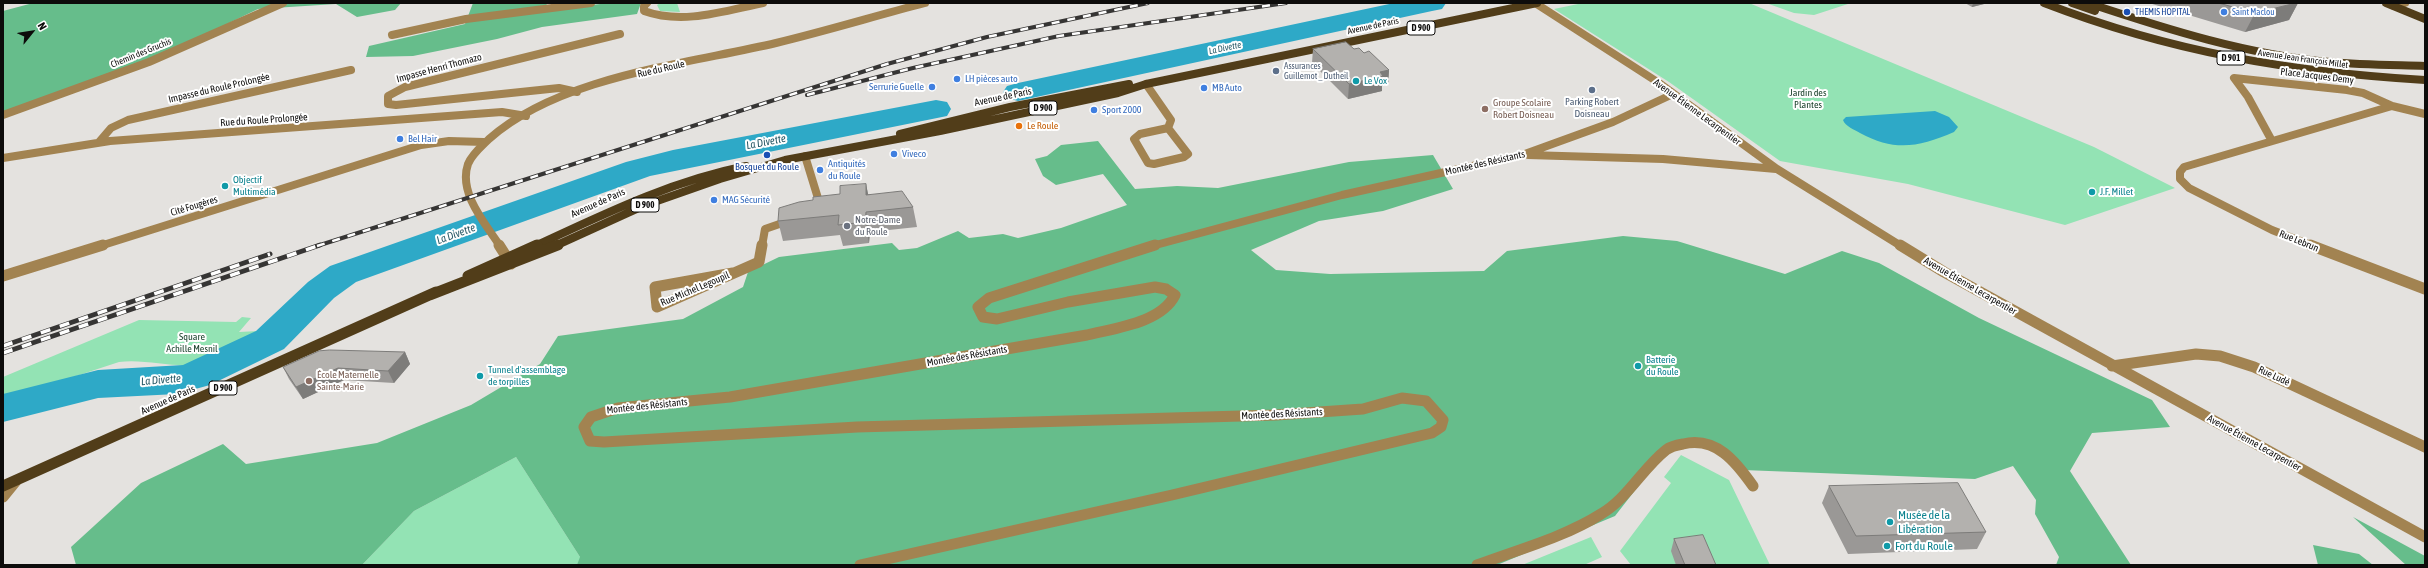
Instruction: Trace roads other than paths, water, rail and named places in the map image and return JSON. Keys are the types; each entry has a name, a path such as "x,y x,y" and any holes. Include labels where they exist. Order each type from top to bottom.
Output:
{"main road":[{"name":"Avenue de Paris","path":"1308,50 1329,42 1506,3"},
{"name":"Avenue de Paris","path":"3,486 430,295 678,192 785,160 940,131 1118,93 1146,84 1308,50 1335,46 1536,3"},
{"name":"Avenue Jean François Millet","path":"2044,3 2114,29 2216,55 2297,69 2374,78 2425,80"},
{"name":"D 901","path":"2062,3 2134,31 2216,55"},
{"name":"D 901","path":"2072,3 2143,28 2212,46 2285,61 2330,62"},
{"name":"Avenue Jean François Millet","path":"2088,3 2171,31 2263,52 2330,62 2425,66"},
{"path":"2390,5 2425,19"}],"street":[{"name":"Chemin des Gruchis","path":"3,115 149,62 283,3"},
{"path":"392,35 466,19 591,3"},
{"path":"647,3 644,6 644,11 652,15 672,17 690,16 763,3"},
{"name":"Rue du Roule","path":"509,261 470,196 465,179 469,163 484,142 526,116 577,92 620,79 777,42 925,3"},
{"name":"Avenue Étienne Lecarpentier","path":"1536,3 1673,94 1777,169 1944,272 2112,366 2425,537"},
{"path":"2390,5 2404,3"},
{"name":"Impasse Henri Thomazo","path":"577,92 559,88 396,106 388,104 387,100 388,96 394,91 620,34"},
{"name":"Impasse du Roule Prolongée","path":"99,142 106,131 113,125 128,120 352,70"},
{"name":"Place Jacques Demy","path":"2272,141 2248,97 2234,78 2347,90 2363,93 2392,106"},
{"path":"1146,84 1150,94 1171,120 1168,128"},
{"name":"Montée des Résistants","path":"860,565 1172,495 1432,433 1441,427 1443,420 1436,410 1426,401 1402,398 1363,409 1276,415 857,427 604,442 590,440 584,435 583,428 589,418 601,412 618,408 730,397 1087,335 1137,322 1168,308 1174,302 1175,295 1166,289 1155,287 1068,302 997,319 983,316 978,307 989,298 1174,239 1342,195 1522,155 1613,122 1673,94"},
{"path":"2272,141 2392,106 2425,114"},
{"name":"Rue du Roule Prolongée","path":"3,158 99,142 372,123 502,112 526,116"},
{"path":"1168,128 1188,154 1184,157 1154,164 1148,163 1134,139 1140,134 1168,128"},
{"name":"Cité Fougères","path":"3,276 420,145 450,141 484,142"},
{"name":"Rue Lebrun","path":"2272,141 2184,167 2180,172 2180,179 2189,188 2272,230 2425,289"},
{"path":"1522,155 1663,159 1777,169"},
{"path":"805,156 821,210 814,212"},
{"name":"Rue Michel Legoupil","path":"733,273 655,287 657,307 759,262 766,229 800,217"},
{"name":"Rue Ludé","path":"2112,366 2196,354 2220,356 2254,366 2425,447"},
{"path":"1476,565 1581,525 1595,518 1610,508 1668,448 1692,440 1712,444 1727,454 1743,470 1753,486"},
{"path":"3,497 16,481"}],"water":[{"path":"1935,111 1949,117 1958,127 1954,132 1918,144 1896,145 1885,143 1850,128 1843,120 1846,117"}],"waterway":[{"name":"La Divette","path":"1018,92 1432,3"},
{"name":"La Divette","path":"3,408 98,384 177,380 196,375 270,340 321,290 343,274 638,169 673,160 936,109"}],"railway":[{"path":"318,246 887,64 987,37 1148,3"},
{"path":"807,95 913,68 1059,36 1286,3"},
{"path":"3,353 318,246"},
{"path":"3,346 270,254"}],"place":[{"name":"THEMIS HOPITAL","path":"2127,12"},
{"name":"Saint Maclou","path":"2224,12"},
{"name":"Assurances Guillemot _ Dutheil","path":"1276,71"},
{"name":"LH pièces auto","path":"957,79"},
{"name":"Le Vox","path":"1356,81"},
{"name":"Serrurie Guelle","path":"932,87"},
{"name":"MB Auto","path":"1204,88"},
{"name":"Parking Robert Doisneau","path":"1592,90"},
{"name":"Groupe Scolaire Robert Doisneau","path":"1485,109"},
{"name":"Sport 2000","path":"1094,110"},
{"name":"Le Roule","path":"1019,126"},
{"name":"Bel Hair","path":"400,139"},
{"name":"Viveco","path":"894,154"},
{"name":"Bosquet du Roule","path":"767,155"},
{"name":"Antiquités du Roule","path":"820,170"},
{"name":"Objectif Multimédia","path":"225,186"},
{"name":"J.F. Millet","path":"2092,192"},
{"name":"MAG Sécurité","path":"714,200"},
{"name":"Notre-Dame du Roule","path":"847,226"},
{"name":"Batterie du Roule","path":"1638,366"},
{"name":"Tunnel d'assemblage de torpilles","path":"480,376"},
{"name":"École Maternelle Sainte-Marie","path":"309,381"},
{"name":"Musée de la Libération","path":"1890,522"},
{"name":"Fort du Roule","path":"1887,546"}],"park label":[{"name":"Jardin des Plantes","path":"1808,98"},
{"name":"Square Achille Mesnil","path":"192,342"}]}
